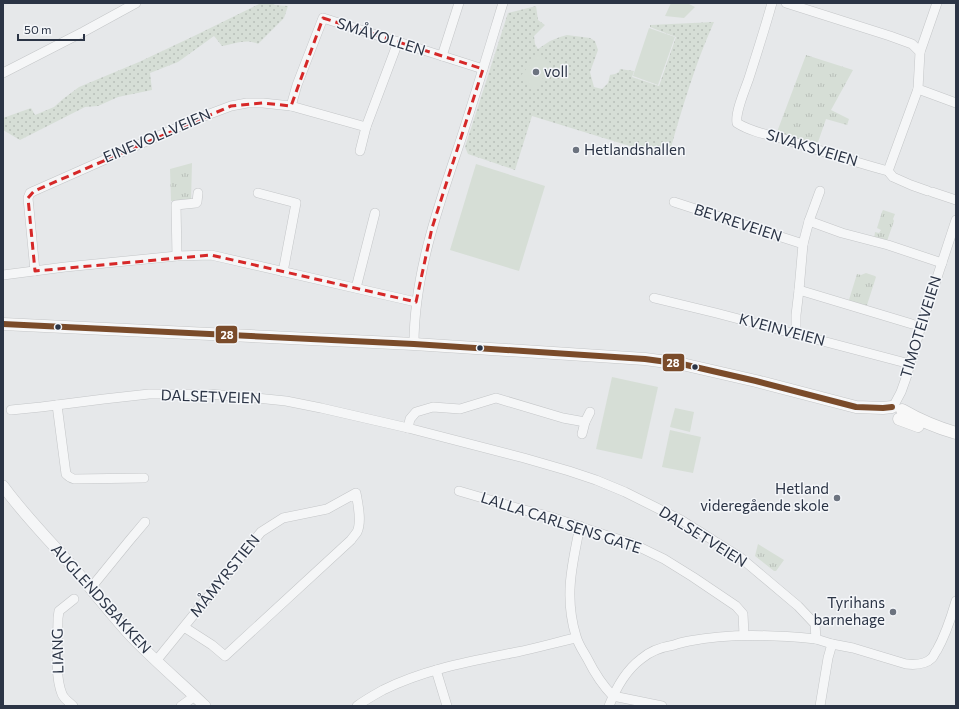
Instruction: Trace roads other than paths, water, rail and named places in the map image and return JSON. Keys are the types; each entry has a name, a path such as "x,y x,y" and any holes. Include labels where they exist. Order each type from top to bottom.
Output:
{"main road":[{"path":"3,324 414,344 645,359 682,364 741,377 856,407 883,408 896,412 919,427 939,428 956,433"}],"street":[{"path":"3,73 136,3"},
{"path":"442,56 459,3"},
{"path":"414,344 416,302 432,228 503,3"},
{"name":"SIVAKSVEIEN","path":"772,3 741,101 736,119 737,123 743,127 860,164 888,171 893,178 956,200"},
{"path":"786,3 912,44 920,52"},
{"path":"888,171 918,89 920,52 937,3"},
{"name":"SMÅVOLLEN","path":"291,106 297,85 323,18 483,69"},
{"path":"360,151 366,127 398,42"},
{"path":"918,89 956,103"},
{"name":"EINEVOLLVEIEN","path":"35,271 28,198 30,193 95,163 199,118 231,106 247,103 291,106 366,127"},
{"name":"BEVREVEIEN","path":"796,334 796,315 803,244 809,221 820,191"},
{"path":"177,256 176,205 196,203 198,193"},
{"path":"258,193 296,203 283,272"},
{"name":"BEVREVEIEN","path":"674,202 803,244"},
{"path":"356,288 375,213"},
{"name":"TIMOTEIVEIEN","path":"896,412 942,263 954,233 956,220"},
{"name":"TIMOTEIVEIEN","path":"809,221 842,233 888,245 942,263"},
{"path":"3,275 177,256 211,255 416,302"},
{"path":"799,290 912,324"},
{"name":"KVEINVEIEN","path":"654,298 691,306 910,364"},
{"name":"DALSETVEIEN","path":"11,410 57,406 149,394 223,395 286,401 333,410 524,458 596,480 625,492 681,520 741,558 798,606 815,624 816,639"},
{"path":"408,428 410,419 416,412 433,407 460,408 496,398 563,418 585,422"},
{"path":"57,406 66,474 68,476 74,479 144,478"},
{"path":"582,434 585,422 590,412"},
{"name":"AUGLENDSBAKKEN","path":"3,486 29,519 65,558 114,617 156,661 205,706"},
{"name":"LALLA CARLSENS GATE","path":"459,491 580,526 632,544 664,559 694,577 736,606 743,614 744,635"},
{"name":"MÅMYRSTIEN","path":"156,661 261,532 283,518 327,509 356,493 359,508 359,526 351,540 225,656 212,645 184,627"},
{"path":"89,587 94,584 145,522"},
{"path":"580,526 572,562 569,588 570,607 576,638 595,674 607,691 613,696 662,706"},
{"name":"LIANG","path":"73,706 63,696 59,683 57,667 58,618 60,611 74,599"},
{"path":"609,706 618,686 631,668 641,658 654,650 688,641 709,638 744,635 816,639 853,648 906,664 914,665 923,663 932,657 941,642 956,601"},
{"path":"357,706 391,686 448,666 576,638"},
{"path":"820,706 828,658 832,644"},
{"path":"436,670 447,706"},
{"path":"181,706 195,696"}],"place":[{"name":"voll","path":"536,72"},
{"name":"Hetlandshallen","path":"576,150"},
{"name":"Hetland videregående skole","path":"837,498"},
{"name":"Tyrihans barnehage","path":"893,612"}]}
